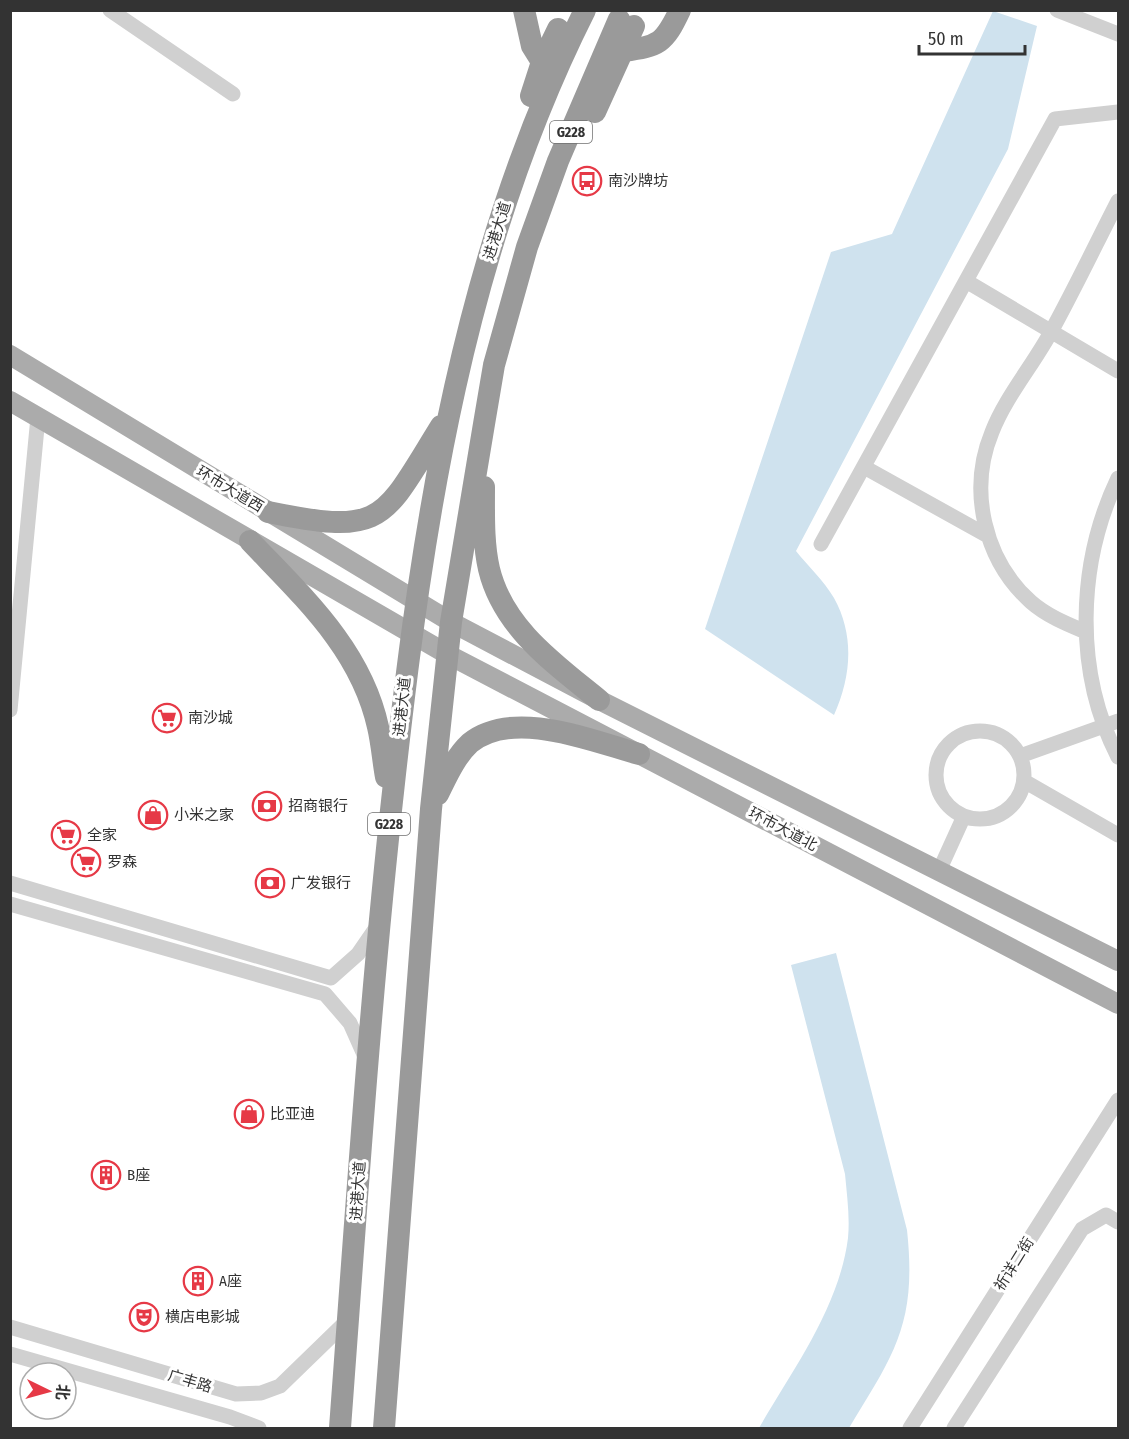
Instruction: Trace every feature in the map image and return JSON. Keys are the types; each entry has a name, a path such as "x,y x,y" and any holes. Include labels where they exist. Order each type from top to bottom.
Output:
{"highway":[{"path":"524,10 532,46 542,62"},
{"path":"496,227 511,153 542,62 568,10"},
{"name":"进港大道","path":"340,1428 378,925 414,601 448,415 496,227 538,113 585,10"},
{"path":"622,51 651,47 661,42 680,10"},
{"path":"527,247 557,203 622,51 633,18"},
{"name":"G228","path":"384,1428 431,808 451,622 484,424 495,365 527,247 558,161 633,18"},
{"path":"467,338 473,357 495,365"},
{"path":"260,507 320,522 343,524 364,520 387,508 400,493 448,415"},
{"path":"484,424 484,534 489,570 500,598 519,628 546,656 599,700"},
{"path":"243,536 335,632 354,662 378,726 391,810"},
{"path":"431,808 454,762 471,743 491,731 521,726 556,732 639,754"}],"main road":[{"name":"环市大道西","path":"10,355 451,622"},
{"path":"10,401 447,654"},
{"path":"243,536 260,507"},
{"path":"451,622 599,700 1119,961"},
{"name":"环市大道北","path":"447,654 1119,1004"}],"street":[{"path":"110,10 233,94"},
{"path":"1057,10 1119,34"},
{"path":"821,544 1055,119 1119,112"},
{"path":"1086,632 1053,618 1013,583 998,560 988,536 981,491 984,456 992,430 1052,332 1119,201"},
{"path":"966,281 1119,371"},
{"path":"10,710 38,417"},
{"path":"864,467 988,536"},
{"path":"1119,478 1107,502 1093,549 1086,598 1086,632 1095,696 1112,724 1119,757"},
{"path":"1020,756 1112,724"},
{"path":"986,731 1000,735 1012,744 1020,756 1024,781 1011,807 998,816 984,820 964,816 945,803 938,789 935,775 938,760 946,747 964,734 986,731"},
{"path":"1024,781 1119,835"},
{"path":"939,871 964,816"},
{"path":"10,884 331,978 358,954 378,925"},
{"path":"10,904 325,994 350,1023 368,1061"},
{"name":"祈详二街","path":"910,1428 1119,1100"},
{"path":"954,1428 1082,1229 1106,1215 1119,1222"},
{"name":"广丰路","path":"10,1327 236,1395 261,1393 280,1386 348,1320"},
{"name":"广丰路","path":"10,1354 259,1428"}],"water":[{"path":"993,11 1037,26 1008,149 796,551 834,598 845,627 848,642 847,671 834,715 705,629 831,252 892,234"},
{"path":"836,953 907,1230 909,1290 899,1336 890,1357 849,1428 759,1428 825,1313 843,1264 848,1238 845,1174 791,965"}],"place":[{"name":"南沙牌坊","path":"587,181"},
{"name":"南沙城","path":"167,718"},
{"name":"招商银行","path":"267,806"},
{"name":"小米之家","path":"153,815"},
{"name":"全家","path":"66,835"},
{"name":"罗森","path":"86,862"},
{"name":"广发银行","path":"270,883"},
{"name":"比亚迪","path":"249,1114"},
{"name":"B座","path":"106,1175"},
{"name":"A座","path":"198,1281"},
{"name":"横店电影城","path":"144,1317"}]}
